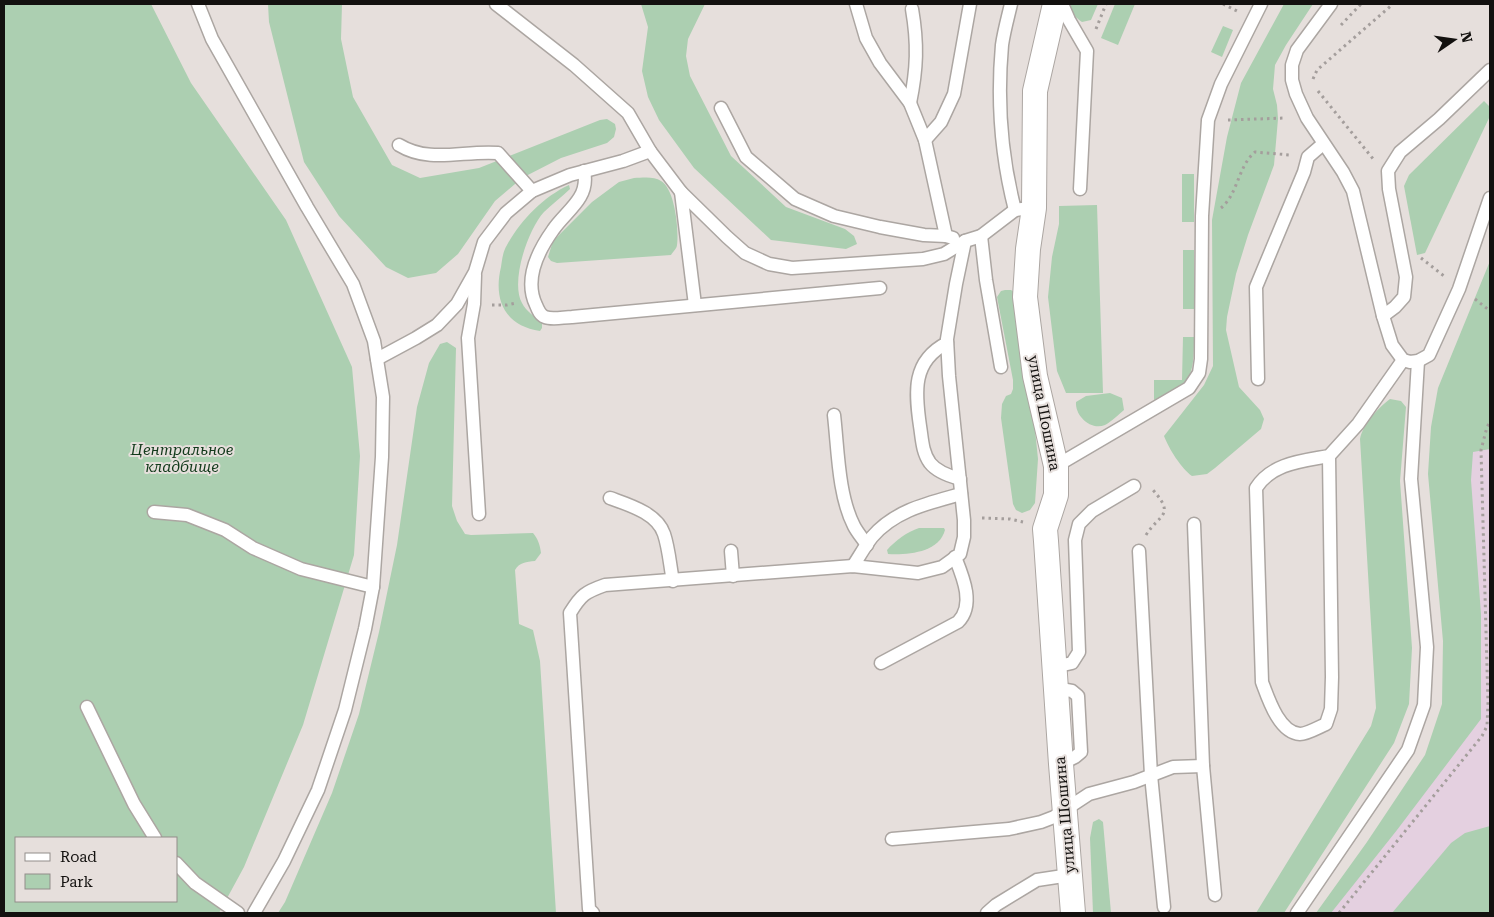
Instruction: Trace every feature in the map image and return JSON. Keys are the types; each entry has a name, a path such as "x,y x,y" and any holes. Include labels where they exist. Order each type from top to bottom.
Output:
{"street":[{"name":"улица Шошина","path":"1055,4 1035,91 1024,209 1028,249 1024,297 1035,376 1056,466 1056,495 1046,529 1060,764 1073,913"}],"lane":[{"path":"198,4 212,40 352,284 374,341 383,397 372,587 365,630 345,710 318,790 284,861 254,913"},
{"path":"496,4 574,66 628,113 650,151 682,192 727,237 745,253 769,264 792,268 923,259 944,254 965,241 981,236 1024,209 1007,176 1000,119 1002,44 1012,4"},
{"path":"856,4 866,38 880,63 910,104 925,140 946,236"},
{"path":"925,140 941,122 954,94 970,4"},
{"path":"1062,4 1087,51 1080,189"},
{"path":"1056,466 1189,388 1199,372 1201,359 1202,216 1208,120 1221,84 1261,4"},
{"path":"1331,4 1297,50 1292,66 1292,80 1307,118 1343,172 1353,192 1383,316 1392,345 1403,360 1418,361 1430,355 1465,292 1490,198"},
{"path":"910,104 917,60 912,9"},
{"path":"1383,316 1404,297 1406,277 1389,189 1388,171 1400,152 1439,119 1490,70"},
{"path":"721,108 746,157 795,198 834,216 871,225 924,235 946,236 965,241"},
{"path":"1258,379 1256,287 1304,172 1308,157 1323,144"},
{"path":"399,145 407,150 428,156 498,153 532,191"},
{"path":"377,359 437,325 457,304 475,272 484,242 506,213 532,191 570,175 623,161 650,151"},
{"path":"584,171 586,182 580,198 553,229 532,274 530,284 533,300 538,310 543,316 548,318 880,288"},
{"path":"682,192 695,305"},
{"path":"981,236 986,280 1001,367"},
{"path":"590,912 570,613 578,600 588,590 605,586 853,566 918,573 942,567 960,554 964,537 964,520 947,343 965,241"},
{"path":"475,272 474,304 468,338 479,514"},
{"path":"947,343 935,349 925,360 918,380 916,395 923,447 928,461 939,471 960,479"},
{"path":"1329,456 1331,710 1326,724 1301,734 1292,732 1283,726 1271,706 1262,682 1256,488 1262,478 1285,465 1329,456 1358,424 1403,360"},
{"path":"1297,913 1408,750 1424,704 1427,647 1411,479 1418,361"},
{"path":"834,415 845,503 854,526 867,545"},
{"path":"1054,677 1072,663 1079,652 1075,540 1079,524 1092,511 1134,486"},
{"path":"853,566 871,538 885,524 922,505 961,494"},
{"path":"610,498 641,510 653,519 664,533 673,581"},
{"path":"154,512 188,515 225,530 253,548 301,569 372,587"},
{"path":"1194,524 1203,766 1215,896"},
{"path":"731,551 733,576"},
{"path":"1139,551 1151,775 1164,907"},
{"path":"881,663 958,622 965,616 967,604 964,580 955,557"},
{"path":"87,707 134,804 154,837"},
{"path":"892,840 1009,829 1041,822 1065,810 1089,794 1134,782 1173,768 1203,766"},
{"path":"178,864 194,883 238,913"},
{"path":"987,913 996,905 1037,880 1070,875"}],"path":[{"path":"1313,81 1313,75 1317,70 1393,4"},
{"path":"1315,88 1371,157"},
{"path":"1208,120 1307,118"},
{"path":"1202,216 1223,206 1229,199 1250,156 1255,152 1308,157"},
{"path":"1417,255 1490,311"},
{"path":"474,304 507,305 533,300"},
{"path":"1339,913 1482,736 1487,726 1481,450 1490,422"},
{"path":"1134,486 1141,485 1153,489 1163,504 1165,512 1163,517 1150,529 1143,539 1139,551"},
{"path":"964,520 987,517 1010,519 1046,529"}],"shaded area":[{"path":"1458,419 1490,419 1490,913 1325,913 1463,736"}],"green space":[{"name":"Центральное кладбище","path":"4,4 151,4 191,83 286,220 352,367 360,456 354,555 303,725 244,867 219,913 4,913"},
{"path":"268,4 342,4 341,39 353,97 392,165 420,178 479,168 600,120 607,119 615,124 614,137 607,143 561,158 522,178 495,201 458,254 436,273 408,278 386,267 339,216 304,162 269,22"},
{"path":"641,4 705,4 688,39 686,56 690,76 731,156 786,207 845,229 854,236 857,244 846,249 771,240 694,168 659,120 648,97 642,71 648,27"},
{"path":"1071,4 1098,4 1091,20 1082,22 1071,10"},
{"path":"1115,4 1135,4 1118,45 1101,38"},
{"path":"1284,4 1313,4 1275,65 1273,89 1278,119 1274,165 1248,235 1236,274 1226,330 1239,387 1260,410 1264,419 1261,429 1215,468 1207,474 1192,476 1176,458 1164,436 1204,385 1213,366 1212,220 1227,137 1241,83"},
{"path":"1223,26 1233,30 1222,57 1211,52"},
{"path":"1484,101 1490,107 1490,116 1425,253 1417,255 1404,186 1409,175"},
{"path":"1182,174 1194,174 1194,222 1182,222"},
{"path":"634,178 658,179 666,185 670,192 675,210 677,230 677,246 671,255 557,263 551,261 548,257 553,241 592,202 619,182"},
{"path":"569,185 570,189 544,212 532,230 519,269 519,294 522,303 531,314 542,322 540,331 518,324 504,310 499,290 499,279 504,253 526,218 550,196"},
{"path":"1097,205 1103,393 1066,393 1057,371 1048,297 1052,257 1059,224 1059,206"},
{"path":"1183,250 1194,250 1194,309 1183,309"},
{"path":"1490,261 1490,449 1473,452 1471,480 1481,614 1481,719 1331,913 1316,913 1367,842 1425,755 1442,704 1443,641 1428,474 1431,427 1438,388"},
{"path":"1011,290 1017,294 1027,352 1038,459 1035,503 1030,510 1022,513 1016,510 1013,504 1001,418 1002,404 1006,396 1011,394 1013,389 1013,380 997,297 1001,291"},
{"path":"1183,337 1194,337 1193,361 1188,378 1183,384 1167,395 1154,400 1154,380 1182,380"},
{"path":"447,342 456,348 452,506 457,521 465,534 471,535 533,533 541,550 535,561 521,564 515,570 519,624 533,630 540,661 556,913 278,913 285,902 332,793 359,714 379,632 397,545 417,407 429,363 440,344"},
{"path":"1110,393 1122,398 1124,410 1112,420 1105,425 1094,426 1081,417 1076,407 1076,402 1086,396"},
{"path":"1390,399 1401,401 1406,407 1400,481 1412,648 1409,704 1394,743 1284,913 1256,913 1371,726 1376,708 1360,439 1364,428 1372,417"},
{"path":"919,528 944,528 945,530 942,538 929,548 913,553 888,554 887,550 898,540"},
{"path":"1099,819 1103,822 1111,913 1093,913 1090,838 1093,822"},
{"path":"1490,826 1490,913 1392,913 1451,843 1465,833"}]}
